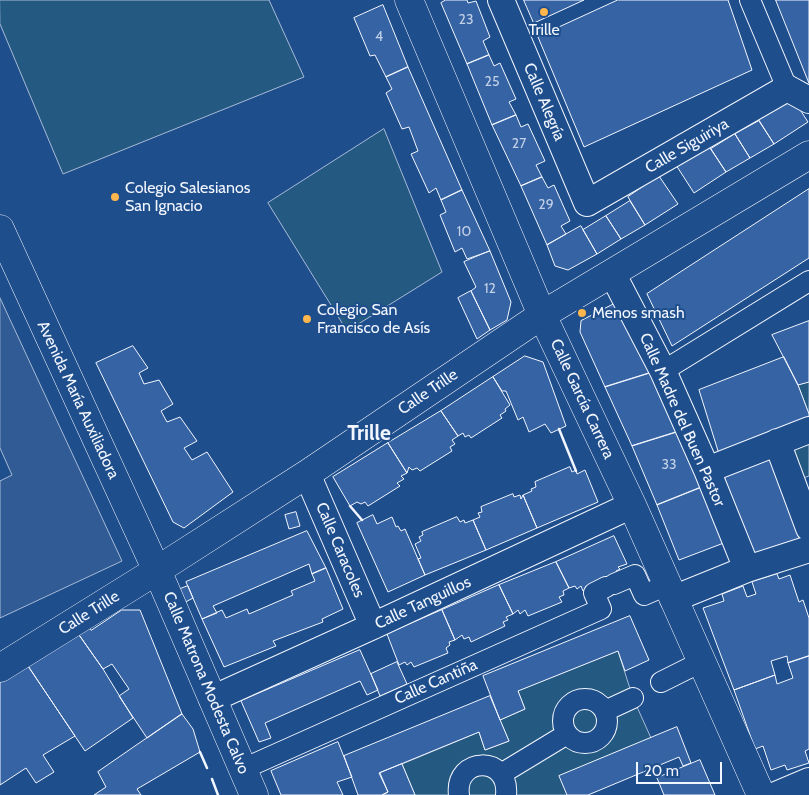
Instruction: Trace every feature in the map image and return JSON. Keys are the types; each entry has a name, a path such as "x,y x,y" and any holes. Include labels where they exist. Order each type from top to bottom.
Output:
{"street":[{"name":"Calle García Carrera","path":"409,0 542,315 632,505 761,795"},
{"name":"Calle Alegría","path":"500,0 587,203"},
{"path":"750,0 798,94"},
{"name":"Calle Siguiriya","path":"587,203 798,94"},
{"name":"Calle Trille","path":"0,668 307,474 542,315 809,155"},
{"name":"Avenida María Auxiliadora","path":"3,245 156,571"},
{"name":"Calle Madre del Buen Pastor","path":"612,273 663,371 747,569"},
{"path":"663,371 809,281"},
{"path":"706,470 809,430"},
{"path":"776,442 809,528"},
{"name":"Calle Caracoles","path":"307,474 373,626"},
{"name":"Calle Tanguillos","path":"212,698 373,626 632,505"},
{"path":"670,592 809,548"},
{"name":"Calle Matrona Modesta Calvo","path":"156,571 254,795"},
{"name":"Calle Cantiña","path":"243,769 601,609 594,592 635,575 644,595 670,592"},
{"path":"661,682 702,662"},
{"path":"588,698 595,700 606,710 607,725 600,738 594,741 579,742 567,734 563,720 568,706 574,701 588,698"},
{"path":"606,710 633,698"},
{"path":"501,774 567,734"},
{"path":"459,795 458,788 464,773 479,765 495,768 501,774 505,781 506,795"},
{"path":"776,795 809,781"}],"shaded area":[{"path":"0,0 269,0 304,77 63,174 0,24"},
{"path":"384,129 442,272 347,331 268,203"},
{"path":"0,298 122,561 0,618 0,481 12,475 0,448"},
{"path":"809,382 809,414 798,385"},
{"path":"809,423 809,476 791,482 777,439"},
{"path":"618,651 633,698 651,738 567,795 415,795 402,764 479,732 485,750 509,741 500,720 525,709 518,691"}],"building":[{"path":"446,0 467,0 468,3 476,1 490,37 483,41 489,55 467,64 441,3"},
{"name":"Trille","path":"524,0 584,0 534,23"},
{"path":"618,0 728,0 752,70 584,147 538,37"},
{"path":"776,0 809,0 809,83"},
{"path":"383,5 408,67 386,77 375,55 370,56 354,18"},
{"path":"489,55 494,66 500,63 516,99 509,102 516,115 492,125 467,64"},
{"path":"408,67 462,190 441,200 436,188 429,193 411,154 418,151 409,127 402,129 386,93 392,89 386,77"},
{"path":"790,94 808,122 774,144 755,114"},
{"path":"516,115 521,127 528,124 545,161 536,165 542,177 521,186 492,125"},
{"path":"759,121 774,144 750,158 735,134"},
{"path":"735,134 750,158 726,172 711,149"},
{"path":"708,145 726,172 694,193 676,165"},
{"path":"659,176 678,204 645,225 628,197"},
{"path":"542,177 548,188 554,185 570,221 561,226 566,234 547,245 521,186"},
{"path":"809,189 809,258 672,346 647,294"},
{"path":"462,190 490,251 467,259 462,248 455,252 440,215 446,212 441,200"},
{"path":"630,201 645,225 621,239 606,216"},
{"path":"606,216 621,239 597,254 583,230"},
{"path":"581,226 597,254 568,270 555,266 547,245"},
{"path":"490,251 511,302 507,320 490,330 471,291 476,287 464,262"},
{"path":"471,291 490,330 477,339 458,298"},
{"path":"614,304 653,372 605,387 580,332 581,321"},
{"path":"809,321 809,382 798,385 772,335"},
{"path":"133,346 148,368 139,373 144,384 159,380 173,404 161,411 167,422 180,417 197,441 184,448 192,460 207,452 233,492 184,528 173,522 96,363"},
{"path":"525,356 543,362 566,426 551,433 545,424 529,432 523,417 518,420 506,391 502,391 493,377"},
{"path":"784,357 798,385 809,414 809,423 719,454 699,390"},
{"path":"653,372 680,431 632,446 605,387"},
{"path":"493,377 510,405 500,415 502,418 471,438 469,435 465,437 463,433 458,436 441,411"},
{"path":"441,411 458,436 452,440 455,444 450,447 452,451 420,471 417,468 412,470 409,467 407,473 388,443"},
{"path":"680,431 707,485 657,505 632,446"},
{"path":"388,443 407,473 401,476 404,479 397,483 400,486 368,506 365,502 361,504 357,502 350,506 333,477"},
{"path":"776,454 809,537 757,563 723,474"},
{"path":"570,467 572,472 576,470 577,474 585,470 598,502 537,528 523,495 536,487 535,482"},
{"path":"707,485 729,541 679,560 657,505"},
{"path":"513,494 514,497 520,495 521,499 523,495 537,528 486,550 473,520 480,517 478,513 482,512 481,507"},
{"path":"296,512 300,526 289,529 285,515"},
{"path":"373,515 377,524 392,517 396,527 398,526 401,531 405,529 425,575 388,592 357,523"},
{"path":"457,517 460,522 464,520 465,523 473,520 486,550 425,575 418,559 421,558 415,544 421,541 419,537 423,535 422,532"},
{"path":"307,531 326,568 312,574 309,564 213,606 217,613 202,619 186,582"},
{"path":"614,536 627,564 618,567 620,569 616,571 618,576 583,591 581,586 577,589 575,586 569,588 556,562"},
{"path":"556,562 569,588 563,591 564,595 559,597 562,602 528,616 525,610 520,614 518,610 513,614 499,585"},
{"path":"326,568 343,609 322,619 323,622 273,641 276,646 224,667 202,619 222,610 226,618 247,609 249,614 293,595 291,591 315,581 312,574"},
{"path":"777,574 779,579 790,575 799,602 803,600 809,618 809,656 788,663 787,656 771,661 775,675 734,690 703,608 724,601 722,594 743,586 747,597 756,594 752,582"},
{"path":"499,585 513,614 506,617 508,620 503,622 505,626 471,642 469,637 464,639 462,635 455,640 442,610"},
{"path":"188,586 193,598 180,605 175,591"},
{"path":"122,610 140,610 182,714 147,738 119,696 129,689 112,664 103,669 77,632 88,625 91,630"},
{"path":"442,610 455,640 449,642 450,645 446,648 448,653 414,667 411,662 407,665 405,662 399,665 387,634"},
{"path":"630,616 649,660 625,671 618,651 518,691 525,709 500,720 483,676"},
{"path":"77,632 103,669 133,718 85,751 26,663"},
{"path":"360,650 378,690 367,695 360,681 265,723 271,738 259,742 241,701"},
{"path":"809,656 809,749 805,751 809,763 787,770 785,765 771,770 763,746 755,749 734,690 775,675 777,684 793,678 788,663"},
{"path":"397,662 407,684 380,696 371,674"},
{"path":"26,663 75,736 43,755 54,772 36,783 26,768 0,785 0,679"},
{"path":"490,696 509,741 485,750 479,732 379,773 388,792 382,795 358,795 344,756"},
{"path":"182,714 193,729 200,752 137,789 141,795 94,795 106,787 98,772"},
{"path":"677,727 691,763 683,766 679,757 588,795 567,795 559,776"},
{"path":"338,742 352,777 337,782 343,795 281,795 271,771"},
{"path":"700,760 715,795 664,795 657,778"},
{"path":"402,764 415,795 382,795 388,792 380,773"}],"wall":[{"path":"559,429 576,471"},
{"path":"350,506 362,520"},
{"path":"200,752 207,768"},
{"path":"212,779 218,795"}],"place":[{"name":"Trille","path":"544,12"},
{"name":"Colegio Salesianos San Ignacio","path":"115,197"},
{"name":"Menos smash","path":"582,313"},
{"name":"Colegio San Francisco de Asís","path":"307,319"}],"district":[{"name":"Trille","path":"369,434"}]}
